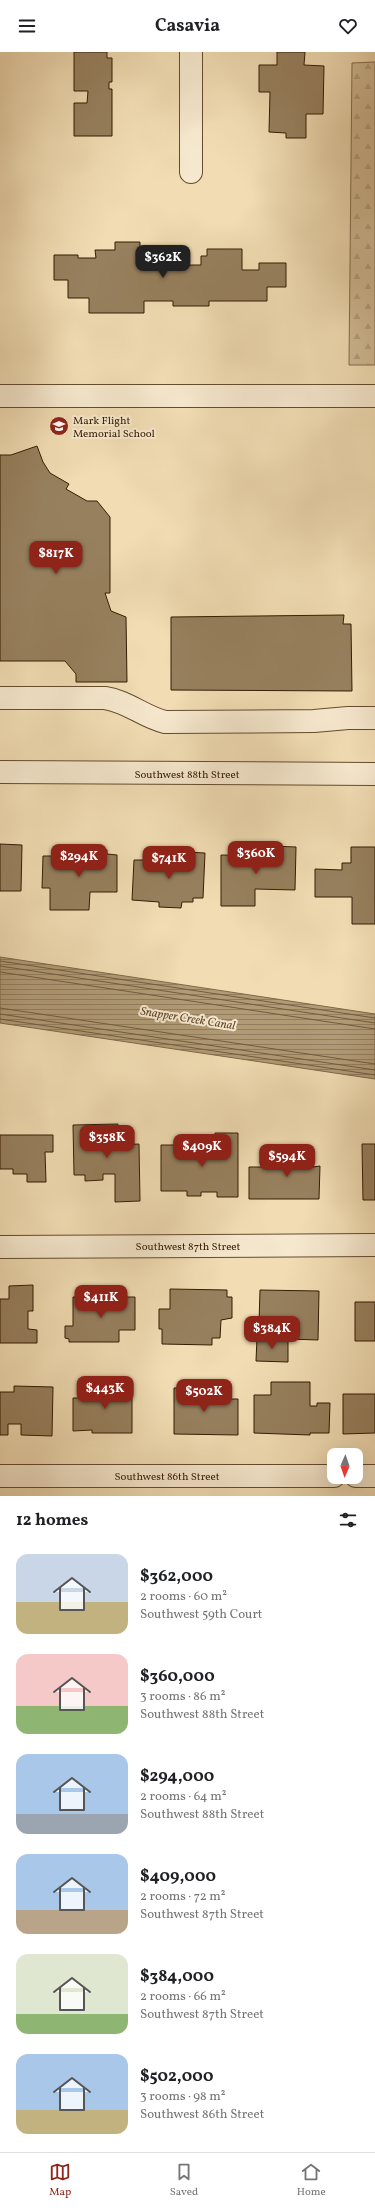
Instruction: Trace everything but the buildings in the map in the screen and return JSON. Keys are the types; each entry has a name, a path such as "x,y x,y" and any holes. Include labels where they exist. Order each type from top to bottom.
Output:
{"street":[{"path":"191,52 191,172"},
{"path":"0,396 375,396"},
{"path":"0,698 105,698 116,700 151,719 165,722 314,721 348,718 375,718"},
{"name":"Southwest 88th Street","path":"0,772 375,774"},
{"name":"Southwest 87th Street","path":"0,1247 375,1246"},
{"name":"Southwest 86th Street","path":"0,1476 327,1476"},
{"path":"363,1476 375,1476"}],"green space":[{"path":"375,62 375,365 349,365 352,63"}],"water":[{"name":"Snapper Creek Canal","path":"0,957 375,1014 375,1079 0,1023"}],"place":[{"name":"Mark Flight Memorial School","path":"59,426"}]}
